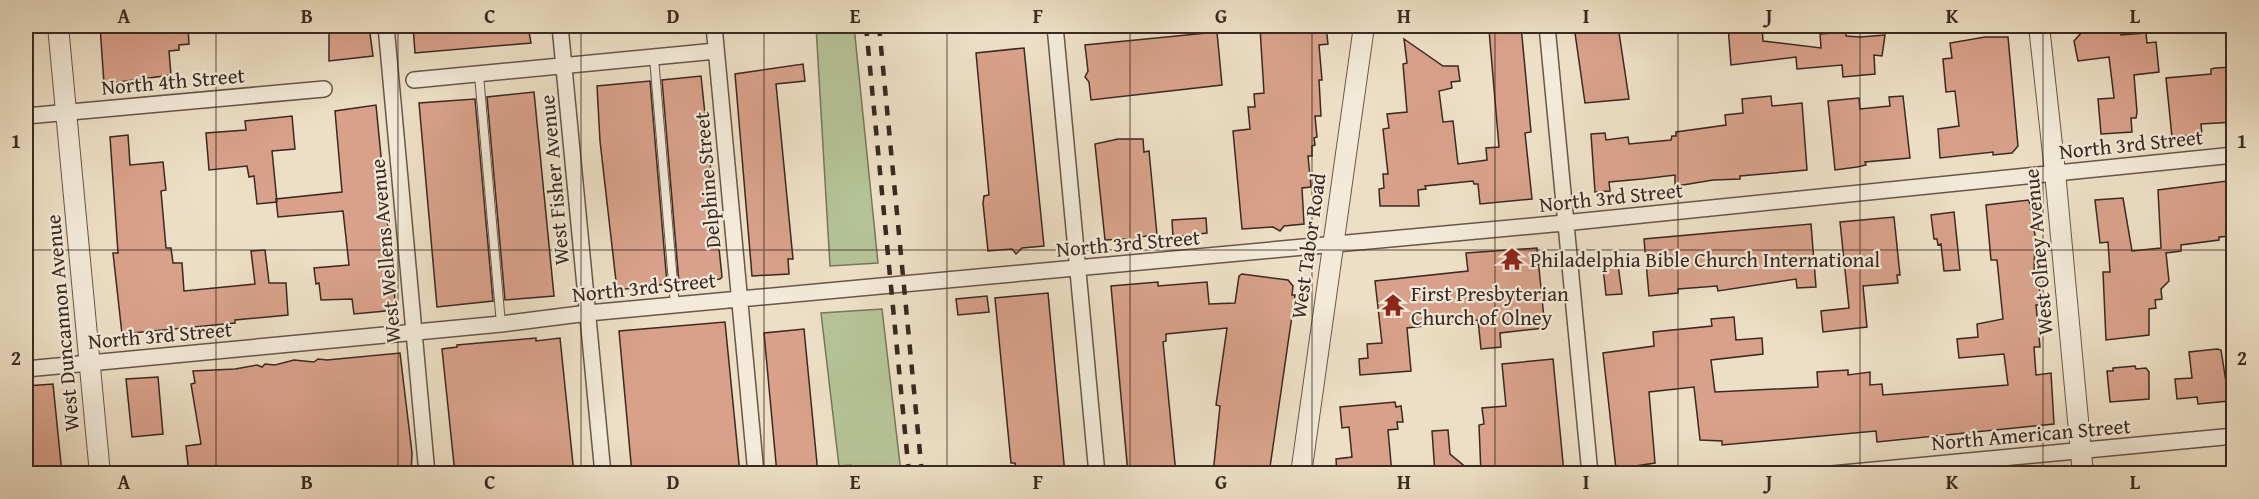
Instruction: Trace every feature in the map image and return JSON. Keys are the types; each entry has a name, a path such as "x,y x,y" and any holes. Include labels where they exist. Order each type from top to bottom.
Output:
{"street":[{"name":"West Duncannon Avenue","path":"58,26 100,474"},
{"name":"West Wellens Avenue","path":"386,26 427,474"},
{"name":"West Fisher Avenue","path":"560,26 603,474"},
{"name":"Delphine Street","path":"714,26 756,474"},
{"path":"1055,26 1097,474"},
{"name":"West Tabor Road","path":"1301,474 1364,26"},
{"path":"1547,26 1564,223 1590,474"},
{"name":"West Olney Avenue","path":"2039,26 2083,474"},
{"path":"414,80 716,51"},
{"name":"North 4th Street","path":"26,116 324,89"},
{"name":"North 3rd Street","path":"26,369 414,333 588,313 1332,246 2234,155"},
{"name":"North American Street","path":"1832,474 2234,436"}],"lane":[{"path":"654,58 675,306"},
{"path":"479,75 501,324"}],"green space":[{"path":"816,26 854,26 878,263 830,266"},
{"path":"882,309 901,473 851,473 851,465 839,466 821,313"}],"building":[{"path":"100,26 146,26 147,31 188,27 189,44 179,45 179,50 169,51 171,75 104,84"},
{"path":"329,26 369,26 373,56 329,61"},
{"path":"413,26 528,26 531,43 415,53"},
{"path":"1264,26 1326,26 1328,44 1319,45 1322,80 1319,80 1321,116 1315,116 1317,137 1314,138 1312,156 1308,156 1311,187 1302,188 1304,224 1284,226 1280,231 1273,227 1242,229 1233,131 1250,129 1248,107 1255,107 1254,94 1264,93 1260,28"},
{"path":"1504,26 1521,26 1531,132 1525,133 1532,199 1480,204 1478,184 1474,184 1473,181 1425,186 1426,189 1418,190 1419,206 1380,206 1379,189 1384,188 1383,174 1388,174 1383,129 1389,128 1387,114 1407,112 1403,64 1407,63 1404,39 1443,66 1458,66 1460,81 1451,82 1452,88 1439,91 1443,122 1453,121 1458,164 1487,160 1486,148 1499,147 1489,30 1504,29"},
{"path":"1574,26 1618,26 1629,99 1585,103"},
{"path":"1728,26 1762,26 1763,41 1821,48 1820,34 1846,32 1846,36 1885,35 1882,56 1874,55 1875,74 1843,77 1842,65 1797,69 1796,57 1731,65"},
{"path":"2120,28 2121,35 2146,33 2147,43 2156,42 2159,72 2134,75 2137,112 2136,118 2131,118 2132,132 2101,134 2098,99 2114,98 2109,57 2078,61 2074,41 2082,32"},
{"path":"1217,32 1222,85 1091,100 1089,82 1085,77 1088,71 1085,45"},
{"path":"1985,37 2008,37 2018,146 2012,153 1993,155 1993,152 1940,158 1938,129 1959,126 1955,91 1946,92 1943,59 1952,58 1950,43"},
{"path":"1024,48 1044,246 1022,248 1016,254 1012,249 988,251 983,203 984,196 989,195 976,53"},
{"path":"803,64 805,81 776,84 793,259 788,259 789,274 752,276 735,74"},
{"path":"2234,67 2234,122 2201,124 2202,134 2172,137 2166,78 2211,74 2211,69"},
{"path":"701,76 722,277 679,283 662,80"},
{"path":"650,81 667,284 617,290 600,141 597,86"},
{"path":"534,92 554,296 505,300 487,97"},
{"path":"1771,96 1772,106 1802,103 1807,170 1740,176 1740,179 1713,180 1683,185 1675,185 1675,175 1609,182 1610,191 1595,192 1591,134 1605,133 1606,140 1628,137 1629,144 1671,140 1672,136 1676,136 1676,132 1726,125 1725,115 1743,113 1742,99"},
{"path":"1903,96 1910,158 1865,162 1866,165 1835,170 1828,101 1859,98 1860,109 1890,106 1889,97"},
{"path":"475,99 493,301 437,307 419,103"},
{"path":"376,105 396,310 354,314 352,299 321,300 314,268 349,265 343,211 278,217 276,199 342,192 335,111"},
{"path":"292,116 295,149 272,151 277,202 257,204 254,176 249,177 247,166 209,170 206,133 246,130 245,121"},
{"path":"128,135 130,165 163,162 166,190 161,191 166,248 171,248 173,263 182,263 184,291 255,284 251,251 265,250 269,283 286,283 288,315 235,320 235,323 122,334 113,253 118,253 110,137"},
{"path":"1118,139 1143,139 1144,152 1149,151 1157,235 1138,237 1133,244 1126,239 1105,240 1095,144"},
{"path":"2227,181 2233,236 2181,245 2181,251 2166,253 2169,281 2161,289 2162,299 2155,300 2156,308 2149,309 2149,335 2106,340 2103,272 2110,272 2108,242 2100,243 2095,200 2123,198 2132,251 2161,248 2158,190"},
{"path":"2029,200 2035,235 2034,275 2038,275 2041,305 2036,305 2040,347 2034,347 2036,375 2051,373 2054,424 1877,442 1876,431 1722,445 1722,441 1700,440 1694,387 1649,392 1655,463 1616,469 1603,353 1654,346 1653,332 1712,326 1711,319 1734,317 1736,340 1762,338 1763,354 1711,360 1715,392 1818,387 1817,372 1848,370 1848,375 1870,372 1870,385 1882,384 1883,395 2008,385 2004,354 1959,358 1957,339 1978,337 1977,324 2003,319 1997,260 1991,260 1986,205"},
{"path":"1954,212 1960,270 1944,271 1941,244 1938,245 1937,239 1934,239 1931,215"},
{"path":"1894,217 1900,275 1897,275 1898,283 1863,286 1867,327 1823,332 1821,311 1849,308 1840,222"},
{"path":"1206,218 1207,233 1173,237 1172,220"},
{"path":"1811,224 1816,287 1797,288 1796,279 1718,291 1717,286 1678,289 1678,293 1649,296 1644,239"},
{"path":"1537,248 1545,328 1500,333 1501,347 1481,349 1478,320 1407,328 1411,371 1360,375 1359,359 1368,358 1367,344 1382,343 1375,281 1468,271 1466,253"},
{"path":"1617,257 1622,294 1606,295 1602,258"},
{"path":"1242,274 1288,280 1293,286 1292,295 1295,295 1269,474 1213,474 1220,406 1216,405 1227,328 1166,334 1166,341 1163,342 1176,474 1128,474 1111,286 1158,282 1158,286 1207,282 1209,304 1235,303 1239,276"},
{"path":"1048,293 1065,474 1017,474 1015,463 1011,463 995,298"},
{"path":"987,296 989,312 958,315 956,299"},
{"path":"725,322 740,474 632,474 619,331"},
{"path":"804,329 818,474 777,474 764,333"},
{"path":"536,338 536,341 560,338 574,474 538,474 537,470 455,474 442,349 457,347 457,345"},
{"path":"2221,350 2229,401 2198,404 2197,397 2177,399 2175,379 2192,378 2189,352"},
{"path":"400,353 412,453 411,474 189,474 186,446 201,444 191,384 195,383 193,371 235,369 257,365 262,367 265,364 275,365 294,360 314,362 318,359"},
{"path":"1553,359 1564,473 1481,474 1479,425 1484,424 1482,408 1506,406 1502,364"},
{"path":"2135,366 2136,369 2146,368 2149,372 2149,399 2110,402 2107,371 2113,371 2113,368"},
{"path":"158,377 163,434 132,437 126,379"},
{"path":"53,384 62,474 29,474 29,470 26,470 26,386"},
{"path":"1395,402 1396,407 1401,406 1403,422 1397,422 1398,429 1388,430 1392,474 1337,474 1336,459 1352,457 1349,427 1342,428 1340,407"},
{"path":"1448,430 1450,454 1474,474 1435,474 1432,431"}],"railway":[{"path":"866,26 909,474"},
{"path":"879,26 922,474"}],"place":[{"name":"Philadelphia Bible Church International","path":"1512,259"},
{"name":"First Presbyterian Church of Olney","path":"1393,305"}]}
